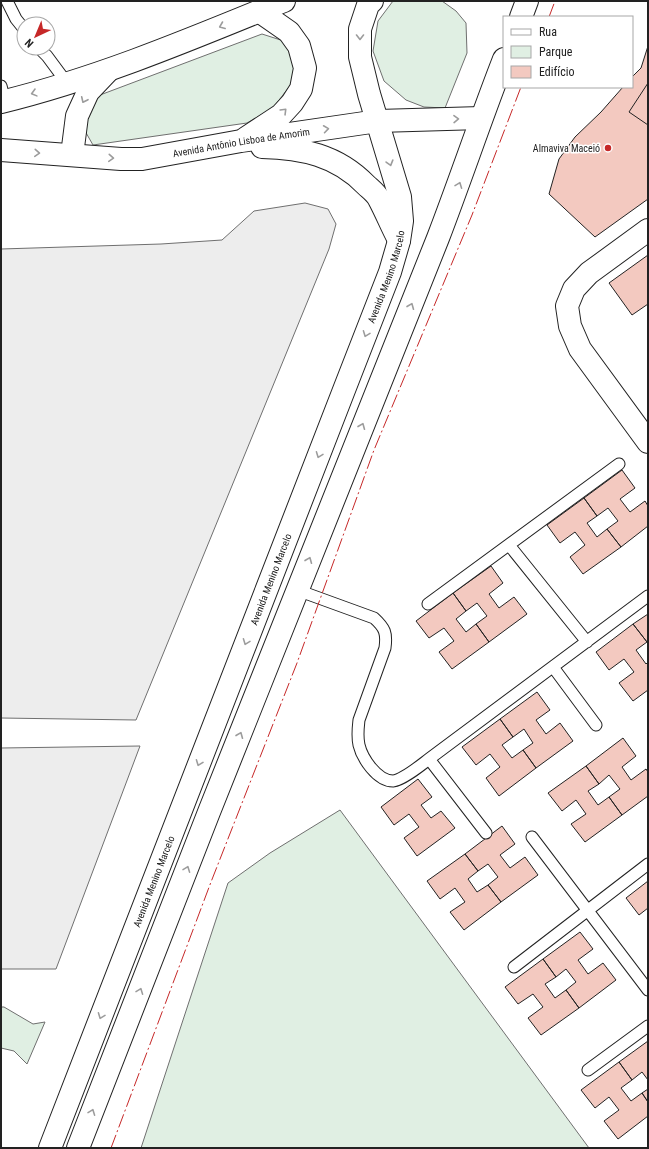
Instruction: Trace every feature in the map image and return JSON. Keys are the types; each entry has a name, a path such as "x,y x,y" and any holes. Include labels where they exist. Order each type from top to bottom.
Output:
{"main road":[{"path":"2,96 67,83 109,70 284,1"},
{"name":"Avenida Menino Marcelo","path":"50,1148 390,272 399,241 402,221 400,197 369,94 360,57 360,29 368,5 372,1"},
{"path":"513,1 513,16"},
{"path":"521,16 527,1"},
{"path":"241,141 281,115 292,103 301,89 305,68 299,46 289,32 258,12"},
{"path":"78,1148 297,590 438,238 503,62"},
{"path":"72,155 77,116 88,92 109,70"},
{"name":"Avenida Antônio Lisboa de Amorim","path":"1,150 121,159 142,159 241,141 378,121 482,118"},
{"path":"218,145 278,147 310,152 340,164 358,177 378,197 399,241"},
{"path":"648,230 589,273 574,289 567,306 570,326 580,349 648,442"}],"lane":[{"path":"7,1 16,19"},
{"path":"47,56 67,83"},
{"path":"428,604 619,464"},
{"path":"509,545 587,642"},
{"path":"297,590 374,618 382,626 386,636 385,648 359,720 357,733 359,746 364,757 375,772 383,779 393,781 403,777 429,759 648,596"},
{"path":"553,667 596,725"},
{"path":"429,759 486,833"},
{"path":"532,837 648,990"},
{"path":"514,967 648,864"},
{"path":"588,1070 648,1026"}],"green space":[{"path":"393,1 442,1 456,11 466,23 467,53 445,108 424,107 406,100 384,81 373,51 378,21"},
{"path":"262,34 290,43 296,78 273,108 247,123 93,145 85,131 86,108 100,95"},
{"path":"340,810 589,1148 141,1148 228,883 270,853"},
{"path":"1,1007 4,1007 33,1024 45,1022 27,1064 14,1051 1,1048"}],"shaded area":[{"path":"305,203 328,209 336,224 329,249 136,720 1,718 1,249 161,244 222,240 254,211"},
{"path":"140,746 56,969 1,969 1,748"}],"building":[{"name":"Almaviva Maceió","path":"648,46 648,199 595,237 549,194 559,159 575,137 601,112 622,88 633,88 633,76 641,68"},
{"path":"648,83 648,125 629,112"},
{"path":"648,255 648,304 632,315 609,283"},
{"path":"622,470 635,488 620,499 630,512 645,501 648,506 648,526 621,547 607,529 618,521 608,508 597,516 584,498"},
{"path":"584,498 597,516 587,523 597,537 607,529 621,547 583,574 570,557 585,545 575,532 560,543 547,525"},
{"path":"491,566 503,583 489,594 499,608 514,597 527,614 489,642 476,624 487,616 477,603 466,611 453,593"},
{"path":"453,593 466,611 456,619 466,632 476,624 489,642 452,669 439,652 454,641 444,628 429,638 416,621"},
{"path":"648,614 648,641 647,642 633,624"},
{"path":"633,624 647,642 636,650 646,664 648,662 648,690 633,701 619,683 634,672 624,659 609,670 596,652"},
{"path":"537,692 550,710 536,720 546,734 560,723 573,741 536,768 523,750 533,743 524,729 513,737 500,719"},
{"path":"500,719 513,737 502,745 512,758 523,750 536,768 499,796 486,778 500,767 490,754 476,765 462,747"},
{"path":"623,738 636,756 622,767 631,780 646,769 648,772 648,796 622,815 609,797 620,789 609,775 599,784 586,766"},
{"path":"586,766 599,784 588,791 598,805 609,797 622,815 585,842 571,824 586,814 576,800 562,811 548,793"},
{"path":"418,779 432,797 421,805 431,818 441,811 455,828 417,856 404,838 419,827 409,814 394,825 381,807"},
{"path":"502,826 515,844 500,855 510,868 525,857 538,875 501,902 488,885 498,877 488,864 478,871 465,854"},
{"path":"465,854 478,871 468,879 477,892 488,885 501,902 464,930 450,912 465,902 455,888 440,899 427,881"},
{"path":"648,881 648,908 639,915 626,898"},
{"path":"580,932 593,949 578,960 588,974 603,963 616,980 579,1008 566,990 576,982 566,969 556,977 543,959"},
{"path":"543,959 556,977 545,984 555,998 566,990 579,1008 541,1035 528,1018 543,1007 533,994 518,1004 505,987"},
{"path":"648,1041 648,1080 642,1072 632,1080 619,1062"},
{"path":"619,1062 632,1080 621,1088 631,1101 642,1093 648,1102 648,1116 618,1139 604,1121 619,1110 609,1097 595,1108 581,1090"},
{"path":"648,1089 648,1102 642,1093"}],"power":[{"path":"549,16 555,1"},
{"path":"111,1148 211,882 297,663 374,450 472,215 521,88"}],"place":[{"name":"Almaviva Maceió","path":"608,148"}]}
